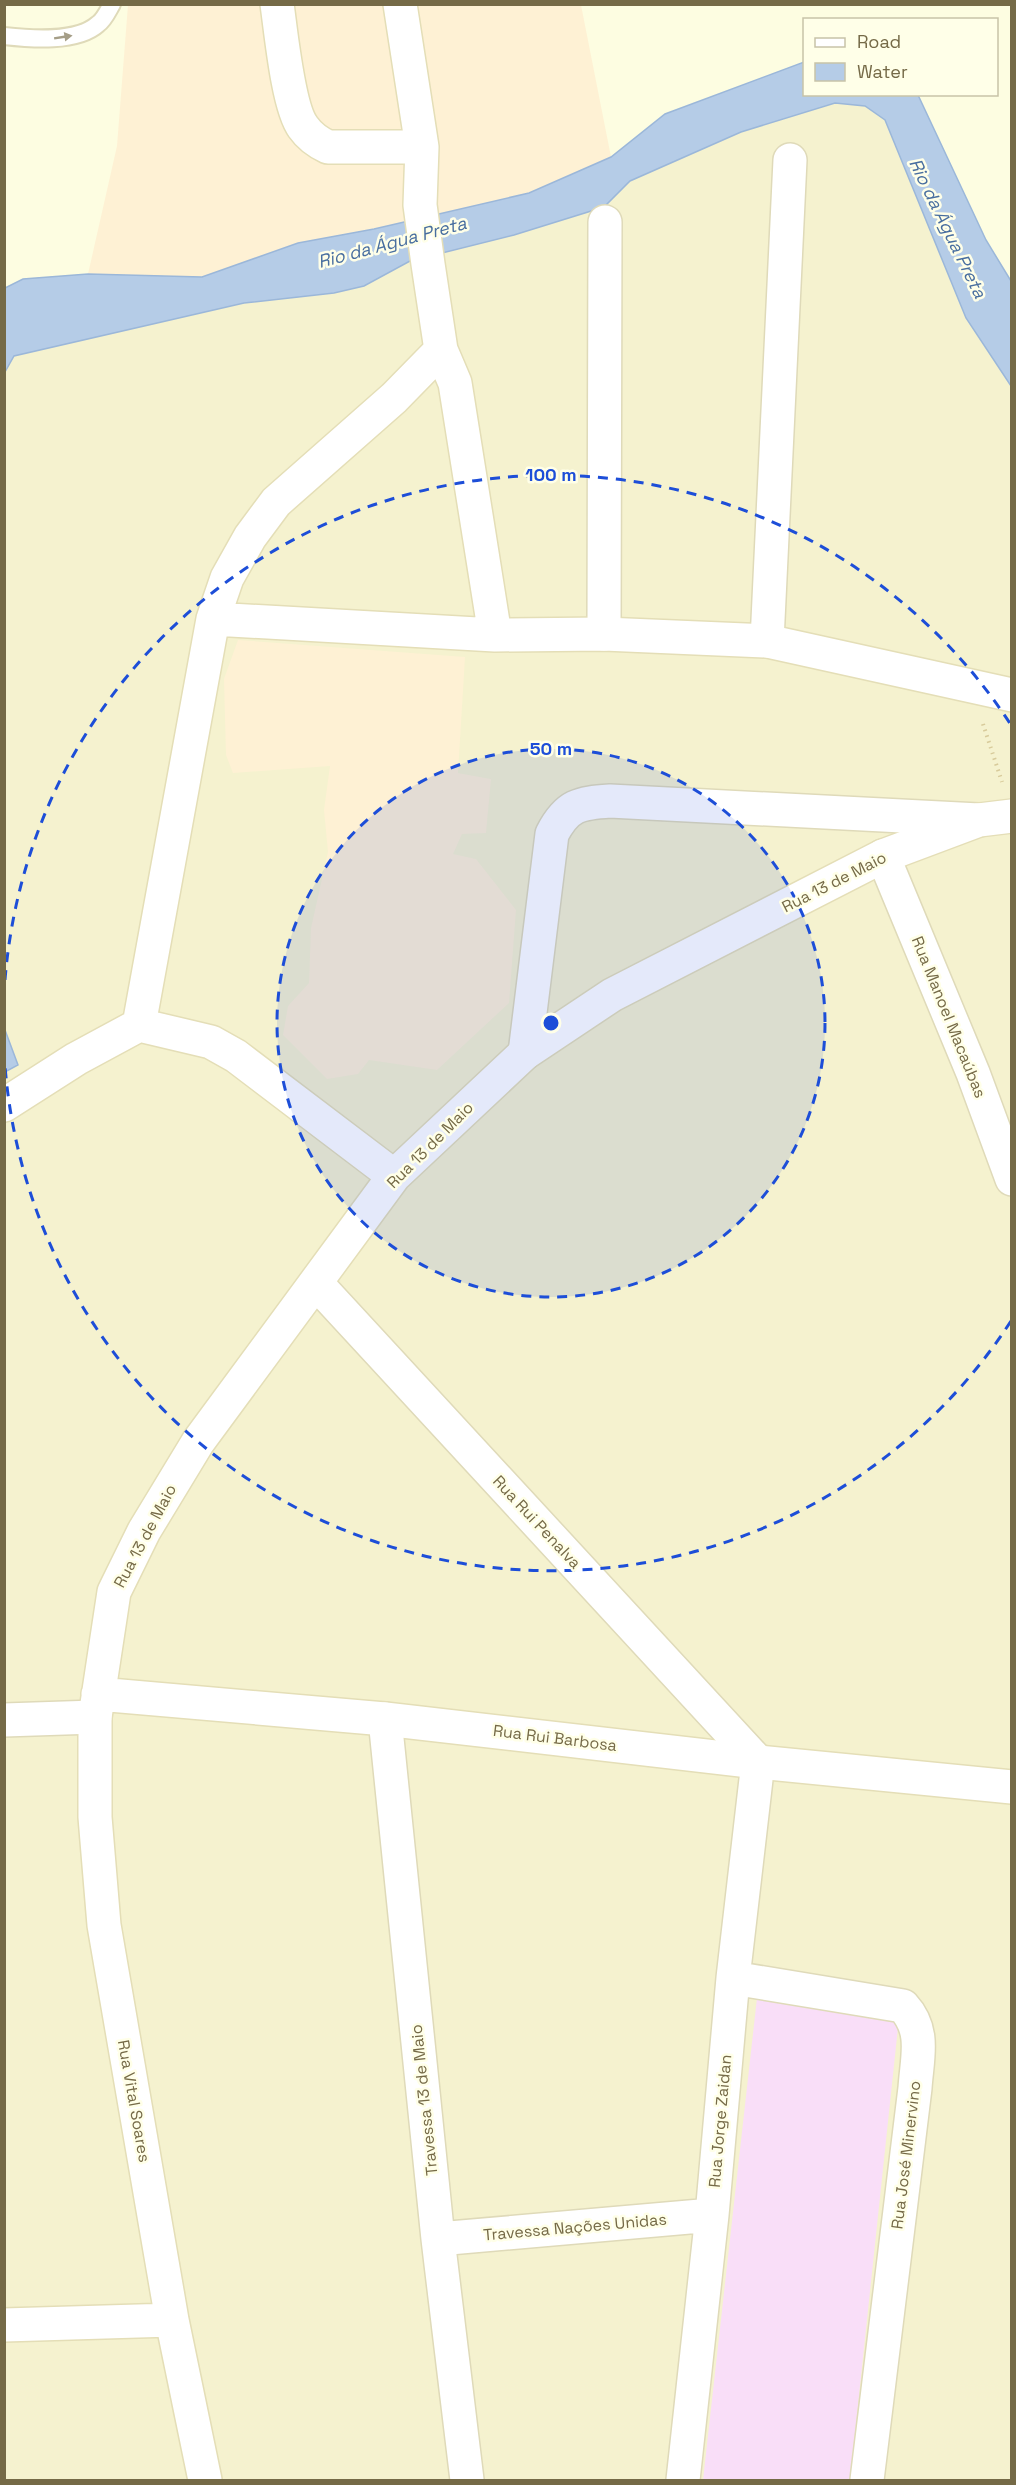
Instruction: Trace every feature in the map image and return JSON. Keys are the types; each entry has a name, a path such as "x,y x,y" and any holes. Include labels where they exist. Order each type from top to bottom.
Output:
{"street":[{"path":"276,4 294,108 302,126 316,141 328,147 422,147"},
{"path":"400,4 422,147 420,205 428,264 441,350 455,384 495,635"},
{"path":"767,641 790,160"},
{"path":"604,634 606,222"},
{"path":"139,1025 213,619 227,578 250,537 276,502 394,398 441,350"},
{"path":"213,619 495,635 604,634 767,641 1011,695"},
{"path":"525,1053 552,834 560,819 572,808 589,802 610,801 979,820"},
{"name":"Rua 13 de Maio","path":"97,1706 114,1592 144,1531 198,1442 394,1176 525,1053 612,995 883,856 979,820 1008,801"},
{"name":"Rua Manoel Macaúbas","path":"883,856 973,1073 1011,1179"},
{"path":"4,1105 76,1059 139,1025 211,1042 236,1056 394,1176"},
{"name":"Rua Rui Penalva","path":"316,1283 758,1761"},
{"name":"Rua Rui Barbosa","path":"4,1720 97,1706 385,1719 1011,1787"},
{"name":"Rua Vital Soares","path":"97,1706 95,1817 104,1924 172,2320 205,2481"},
{"name":"Travessa 13 de Maio","path":"385,1719 438,2239 467,2481"},
{"name":"Rua Jorge Zaidan","path":"683,2481 712,2215 733,1978 758,1761"},
{"name":"Rua José Minervino","path":"733,1978 903,2006 914,2017 919,2035 915,2088 867,2481"},
{"name":"Travessa Nações Unidas","path":"438,2239 712,2215"},
{"path":"4,2325 172,2320"}],"lane":[{"path":"4,36 55,38 85,33 99,24 112,4"}],"path":[{"path":"970,687 1008,801"}],"shaded area":[{"path":"128,5 581,5 611,157 529,193 374,229 298,243 202,277 88,274 117,146"},
{"path":"835,103 865,106 885,120 966,318 1011,386 1011,2480 5,2480 4,1072 18,1065 5,1030 4,372 14,356 244,303 334,293 364,286 410,261 514,235 604,207 630,181 741,132"},
{"path":"238,640 465,657 458,773 491,779 486,833 462,834 453,854 476,859 516,910 509,1003 437,1070 369,1060 358,1074 327,1079 283,1035 288,1006 309,983 311,928 328,852 324,810 330,766 233,773 226,755 224,679"},
{"path":"757,1998 899,2018 850,2480 703,2480"}],"water":[{"name":"Rio da Água Preta","path":"803,62 803,96 918,96 986,240 1011,281 1011,386 966,318 885,120 865,106 835,103 741,132 630,181 604,207 514,235 410,261 364,286 334,293 244,303 14,356 5,372 5,288 23,279 88,274 202,277 298,243 374,229 529,193 611,157 665,114"},
{"path":"5,1030 18,1065 4,1072"}]}
